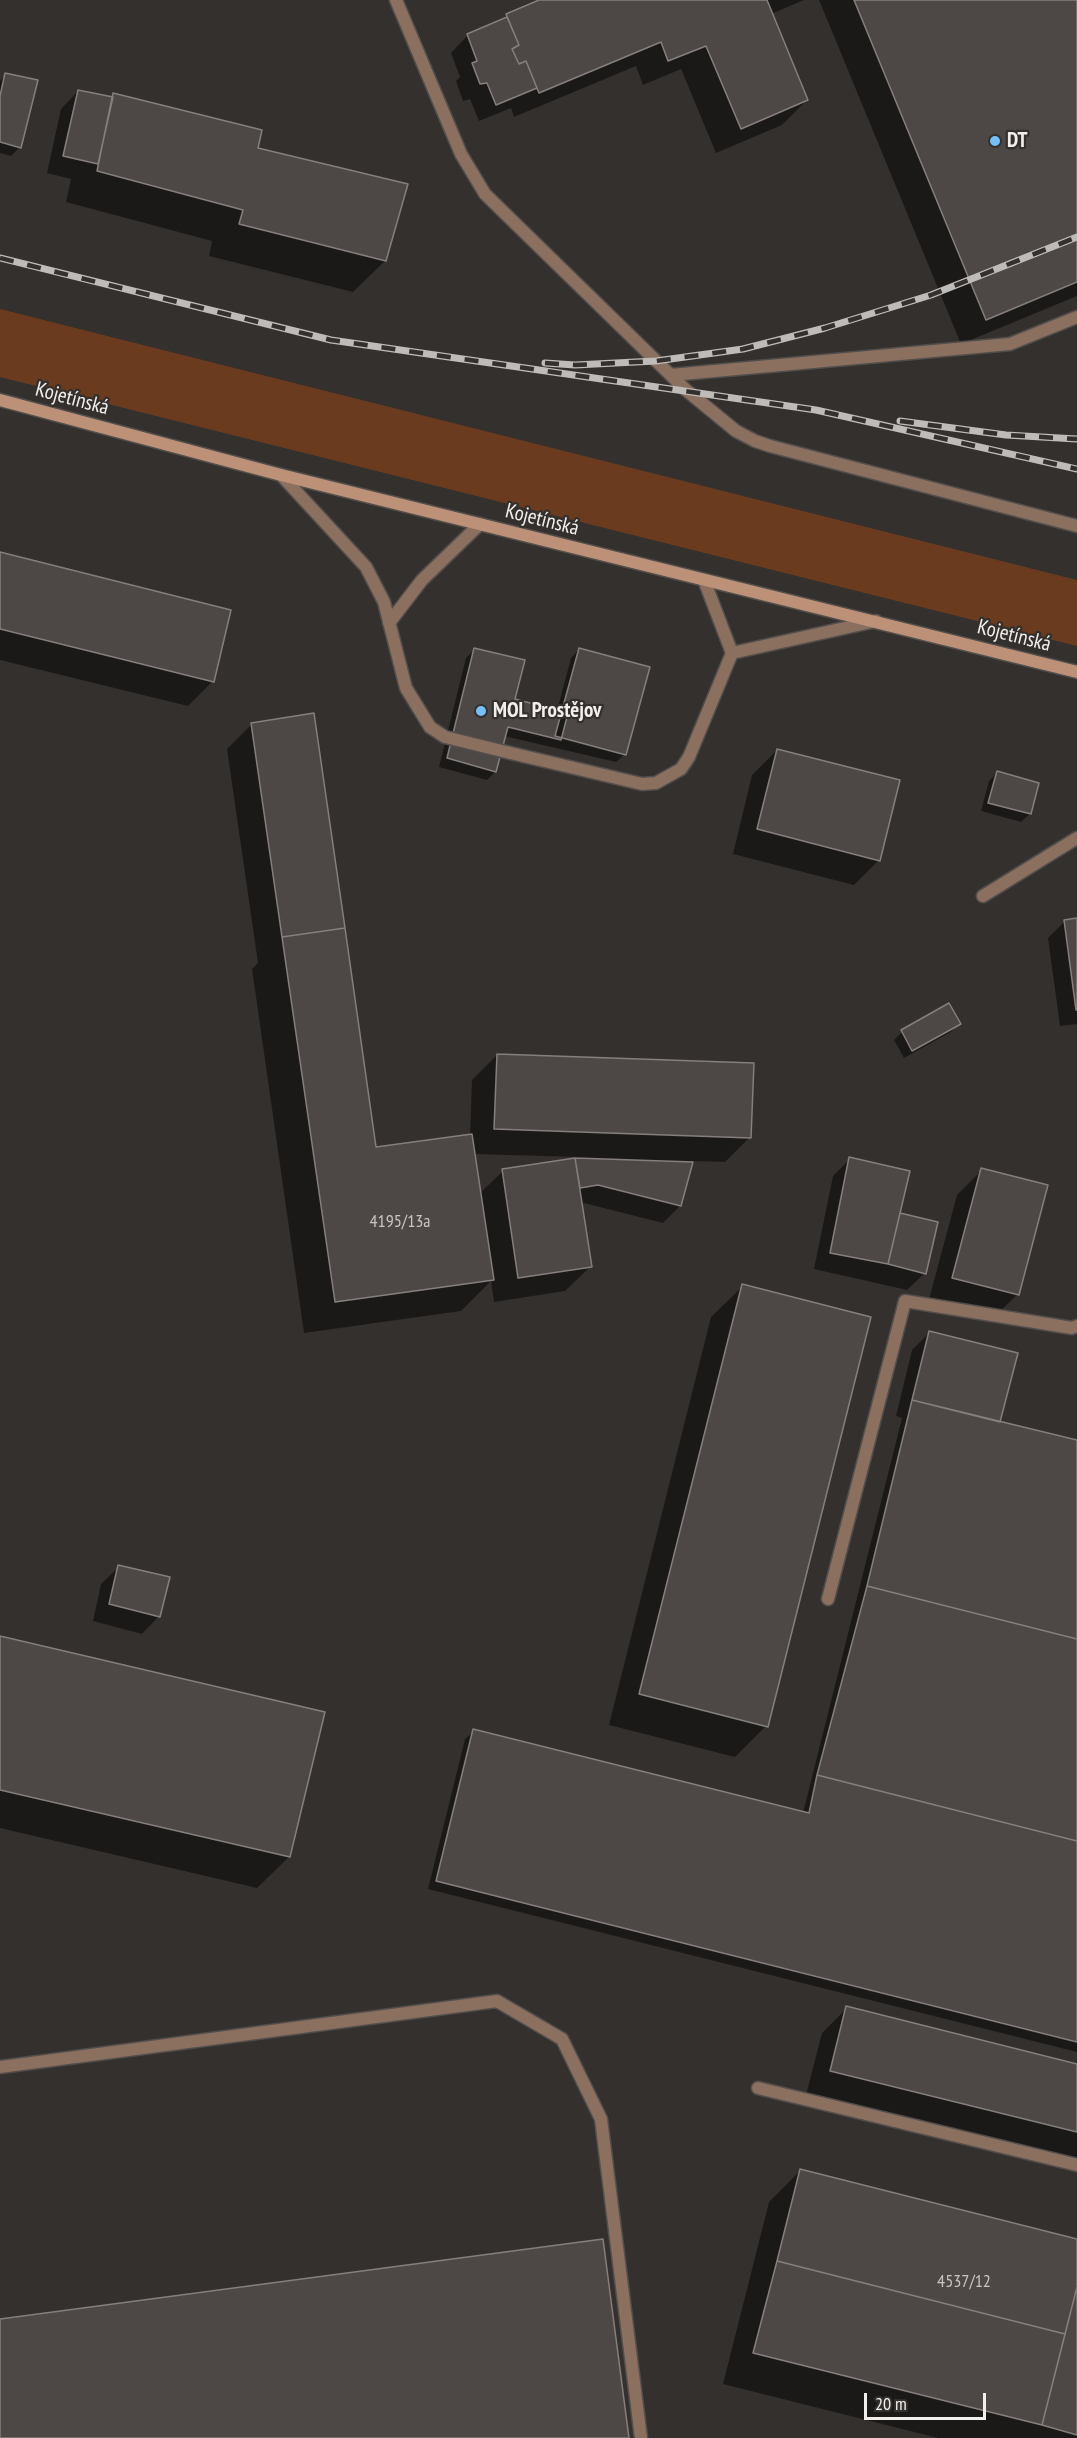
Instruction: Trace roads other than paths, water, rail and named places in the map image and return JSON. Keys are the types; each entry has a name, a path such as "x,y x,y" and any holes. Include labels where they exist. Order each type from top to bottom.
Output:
{"main road":[{"name":"Kojetínská","path":"0,400 281,475 1077,672"}],"lane":[{"path":"396,0 461,154 481,188 496,207 670,375 736,431 755,441 1077,526"},
{"path":"670,375 1010,344 1077,317"},
{"path":"281,475 366,567 384,602 406,688 430,728 445,736 642,784 656,783 669,777 681,769 689,757 732,653 704,580"},
{"path":"389,623 422,580 480,524"},
{"path":"732,653 876,621"},
{"path":"983,896 1077,838"},
{"path":"828,1599 905,1300 1072,1328 1077,1326"},
{"path":"0,2067 497,2001 562,2039 601,2119 641,2438"},
{"path":"758,2088 1077,2165"}],"railway":[{"path":"545,363 575,365 656,361 743,349 825,328 931,295 1077,237"},
{"path":"0,258 331,340 816,410 1077,469"},
{"path":"900,421 1006,435 1077,439"}],"place":[{"name":"DT","path":"995,141"},
{"name":"MOL Prostějov","path":"481,711"}]}
